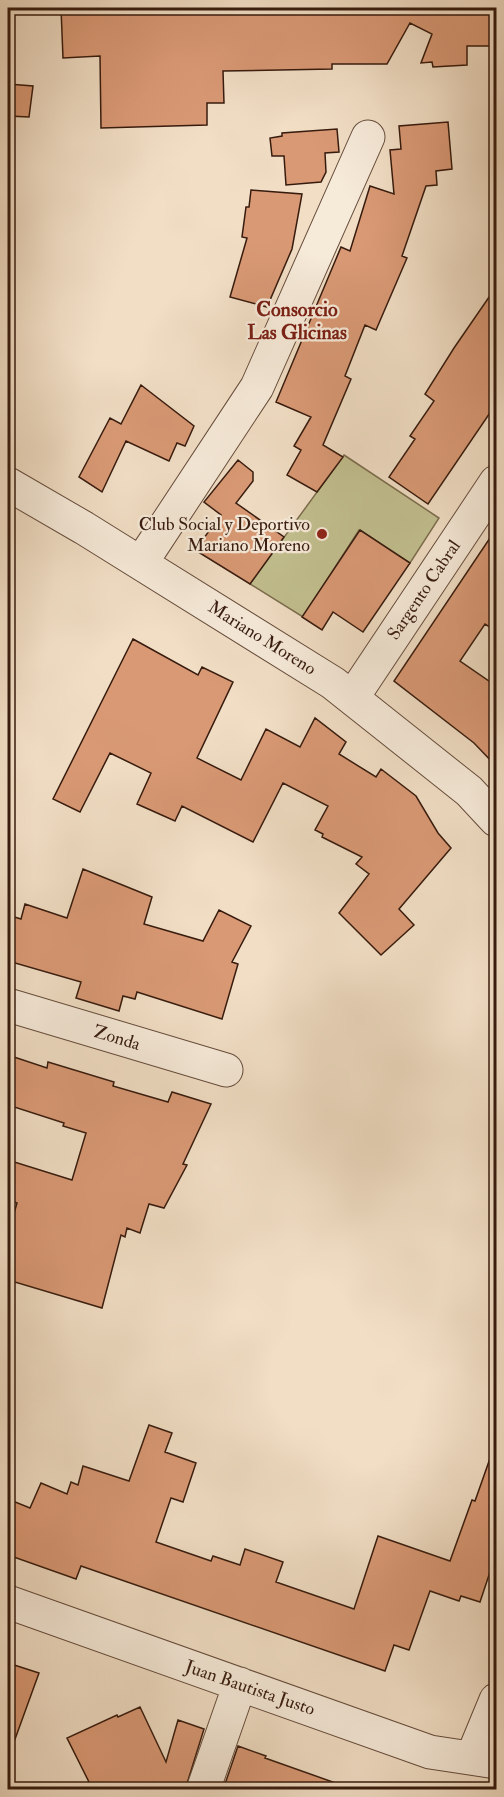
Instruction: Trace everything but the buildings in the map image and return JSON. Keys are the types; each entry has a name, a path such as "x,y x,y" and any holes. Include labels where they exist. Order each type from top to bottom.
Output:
{"street":[{"path":"141,563 257,387 368,137"},
{"name":"Sargento Cabral","path":"352,698 496,482"},
{"name":"Mariano Moreno","path":"8,484 141,563 333,683 469,791 496,820"},
{"name":"Zonda","path":"8,1005 226,1070"},
{"name":"Juan Bautista Justo","path":"8,1602 430,1752 484,1760"},
{"path":"203,1790 240,1684"},
{"path":"484,1760 496,1700"}],"shaded area":[{"name":"Club Social y Deportivo Mariano Moreno","path":"344,455 439,518 410,563 359,530 303,617 250,584"}],"place":[{"name":"Club Social y Deportivo Mariano Moreno","path":"322,534"}],"district":[{"name":"Consorcio Las Glicinas","path":"297,320"}]}
